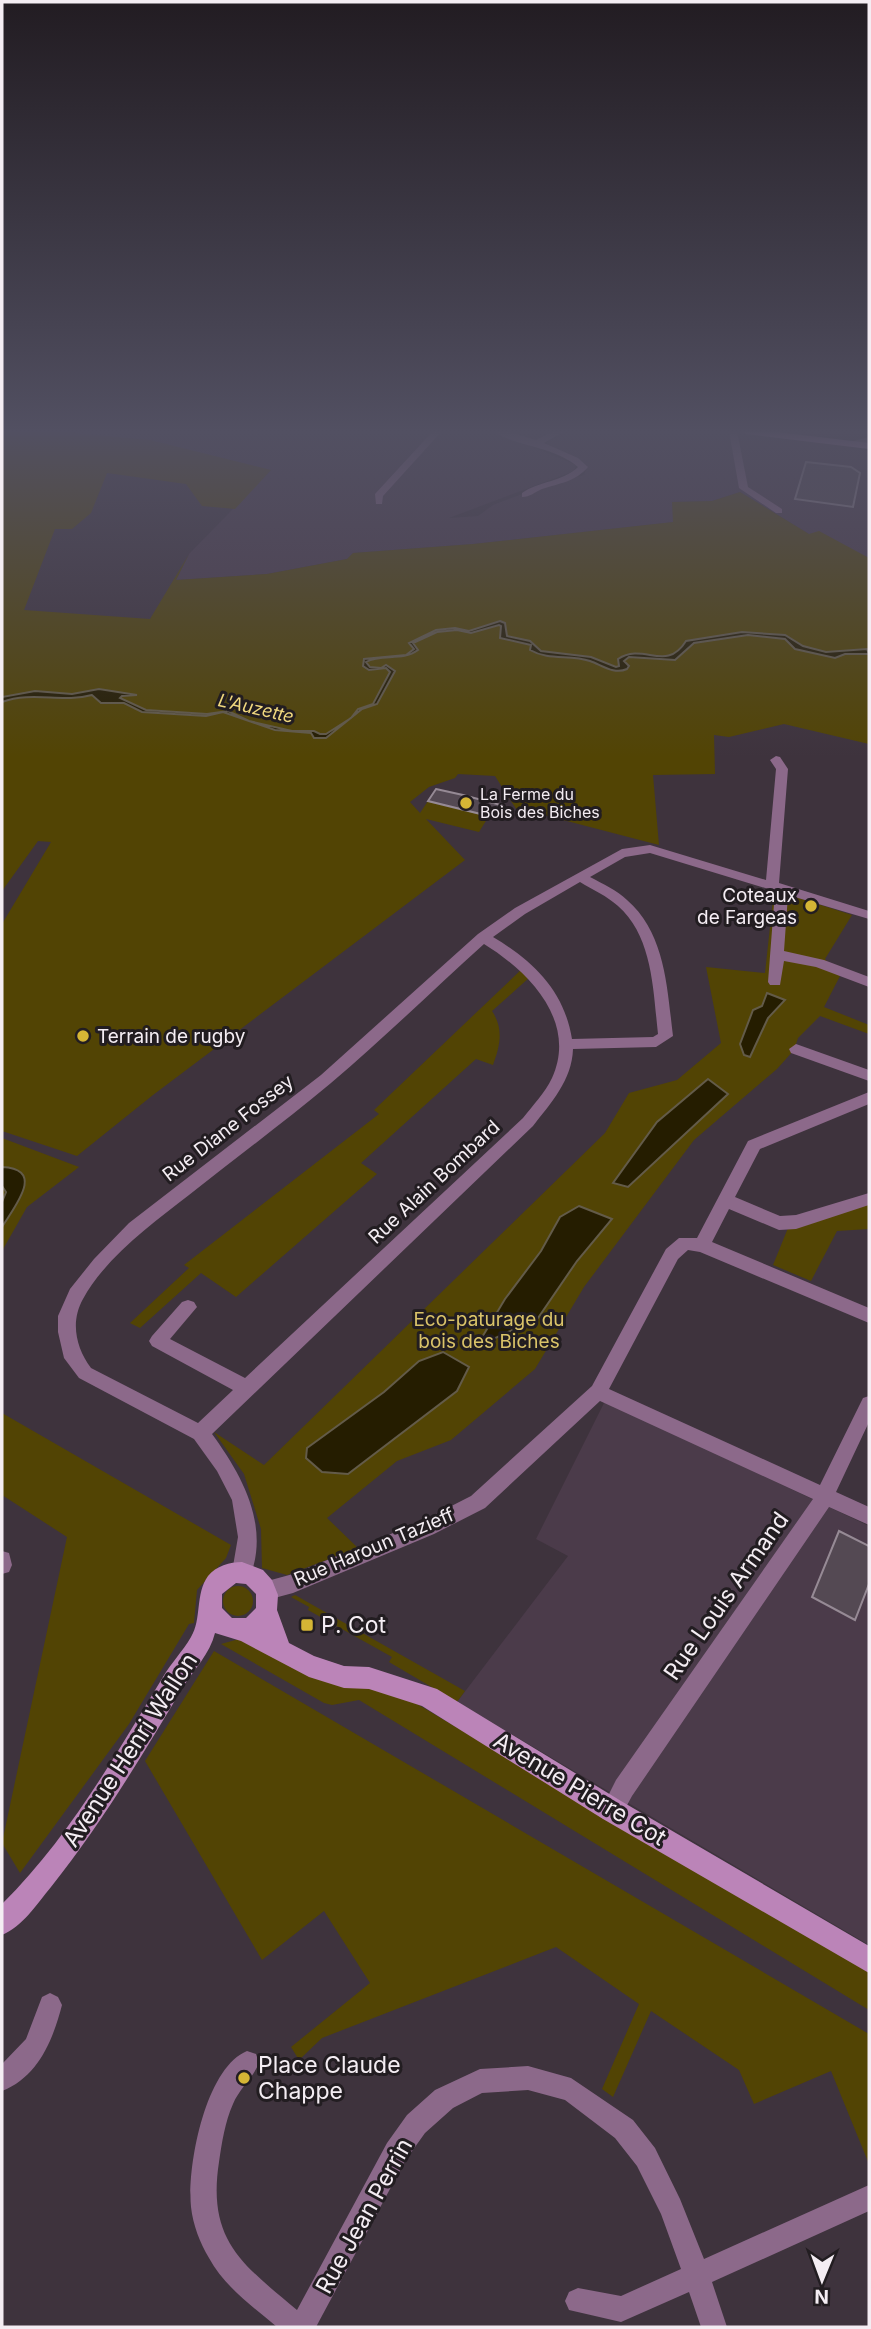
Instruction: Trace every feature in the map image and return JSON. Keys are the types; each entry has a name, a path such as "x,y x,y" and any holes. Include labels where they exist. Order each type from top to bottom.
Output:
{"street":[{"path":"775,982 778,955 777,887 782,769 776,760"},
{"name":"Rue Diane Fossey","path":"242,1572 248,1537 242,1499 224,1465 200,1433 85,1373 73,1357 67,1332 67,1316 76,1294 100,1264 135,1228 326,1079 483,937 520,911 622,853 650,849 869,915"},
{"path":"566,1044 656,1042 666,1036 656,967 645,927 623,903 581,877"},
{"name":"Rue Alain Bombard","path":"200,1433 528,1122 551,1093 563,1069 566,1044 554,998 535,973 513,955 483,937"},
{"path":"778,955 819,963 869,982"},
{"path":"796,1049 869,1076"},
{"name":"Rue Haroun Tazieff","path":"266,1600 293,1583 427,1528 478,1502 598,1392 671,1254 694,1244 725,1200 754,1145 869,1098"},
{"path":"725,1200 779,1223 796,1222 869,1199"},
{"path":"694,1244 869,1316"},
{"path":"188,1307 158,1341 247,1388"},
{"path":"598,1392 869,1516"},
{"name":"Rue Louis Armand","path":"612,1810 624,1788 825,1495 869,1404"},
{"path":"266,1600 256,1622 236,1629 217,1622 210,1609 211,1593 227,1576 242,1572 255,1575 266,1600 280,1648"},
{"name":"Avenue Henri Wallon","path":"2,1922 26,1898 74,1839 117,1775 182,1667 202,1641 210,1609"},
{"name":"Avenue Pierre Cot","path":"236,1629 280,1648 309,1666 344,1677 369,1678 399,1686 429,1698 612,1810 869,1960"},
{"name":"Avenue Henri Wallon","path":"202,1641 236,1629"},
{"path":"2,2079 35,2051 43,2034 50,2005"},
{"path":"247,2063 233,2076 223,2093 216,2117 202,2186 208,2230 223,2259 243,2282 300,2327"},
{"name":"Rue Jean Perrin","path":"300,2327 396,2152 416,2124 444,2099 480,2081 528,2078 571,2090 624,2129 646,2157 671,2208 714,2327"},
{"path":"578,2301 621,2309 869,2198"}],"shaded area":[{"path":"203,540 512,540 353,553 347,559 267,574 176,580 189,554"},
{"path":"823,540 869,540 869,558"},
{"path":"500,621 505,623 507,636 530,641 541,651 591,657 616,667 619,666 618,659 628,655 671,655 686,641 742,632 785,635 803,646 826,652 867,649 869,654 845,654 835,658 795,649 785,639 748,635 694,643 675,660 629,657 624,661 629,666 627,669 617,671 582,659 537,653 530,650 531,645 500,638 499,625 471,633 457,630 437,632 413,643 418,650 412,654 366,662 370,667 381,668 386,665 395,671 377,704 362,709 351,718 358,709 373,704 390,672 386,668 369,670 363,666 364,659 406,655 414,649 409,643 436,630 455,628 469,631"},
{"path":"99,689 137,695 120,698 146,710 207,714 228,711 249,721 223,712 206,716 142,712 124,703 101,703 92,695 69,698 24,697 2,702 2,697 35,691 72,694"},
{"path":"350,719 326,738 314,738 311,733 275,730 249,721 292,731 326,734"},
{"path":"767,993 785,1000 768,1018 750,1057 744,1055 740,1044 753,1010 762,1006"},
{"path":"708,1079 728,1094 628,1187 613,1183 657,1122"},
{"path":"2,1167 15,1169 22,1174 25,1181 19,1199 2,1227 2,1202 6,1192 2,1186"},
{"path":"579,1206 612,1219 577,1261 538,1318 487,1342 481,1339 505,1299 541,1251 560,1217"},
{"path":"443,1352 469,1367 457,1391 348,1474 322,1472 306,1458 307,1448 384,1392 419,1361"},
{"path":"605,1401 869,1526 869,1945 457,1702 568,1556 536,1539"}],"green space":[{"path":"2,540 51,540 24,610 150,619 189,554 176,580 267,574 347,559 353,553 512,540 835,540 869,558 869,744 784,724 729,737 714,735 715,774 653,775 659,845 540,814 518,812 495,776 458,774 455,778 429,787 410,802 420,813 428,801 489,816 479,832 426,819 465,860 153,1095 77,1156 2,1131 2,924 51,842 38,841 2,891"},
{"name":"Eco-paturage du bois des Biches","path":"774,890 852,915 825,959 840,976 824,1007 869,1025 869,1034 820,1016 798,1038 794,1050 777,1069 694,1140 584,1287 535,1369 451,1440 397,1461 327,1518 358,1548 287,1575 262,1568 261,1529 244,1474 214,1432 264,1465 605,1133 629,1093 677,1080 721,1043 706,967 765,973"},
{"path":"523,968 530,977 492,1011 500,1038 493,1065 476,1059 361,1163 377,1174 236,1297 201,1273 140,1328 130,1323 189,1268 184,1265 379,1114 374,1110"},
{"path":"2,1138 79,1167 27,1207 2,1251"},
{"path":"869,1204 869,1229 837,1231 811,1281 773,1265 788,1228"},
{"path":"2,1413 231,1545 226,1558 197,1590 194,1623 189,1624 129,1724 20,1873 2,1843 67,1537 2,1495"},
{"path":"238,1586 249,1590 253,1601 249,1612 238,1616 227,1612 223,1601 227,1590"},
{"path":"295,1595 465,1691 457,1702 389,1662 392,1657 308,1610 309,1607 291,1597"},
{"path":"239,1639 407,1698 869,1972 869,2010 359,1700 332,1705 324,1703 221,1644"},
{"path":"214,1651 869,2034 869,2164 831,2071 754,2104 739,2070 651,2011 613,2097 602,2089 639,2004 556,1947 322,2038 299,2060 291,2047 370,1983 324,1911 262,1960 145,1761"}],"building":[{"name":"La Ferme du Bois des Biches","path":"436,789 501,805 493,817 428,801"},
{"path":"839,1531 869,1546 869,1584 855,1620 812,1597"}],"place":[{"name":"La Ferme du Bois des Biches","path":"466,803"},
{"name":"Coteaux de Fargeas","path":"811,906"},
{"name":"Terrain de rugby","path":"83,1036"},
{"name":"P. Cot","path":"307,1625"},
{"name":"Place Claude Chappe","path":"244,2078"}],"water label":[{"name":"L'Auzette","path":"256,708"}]}
